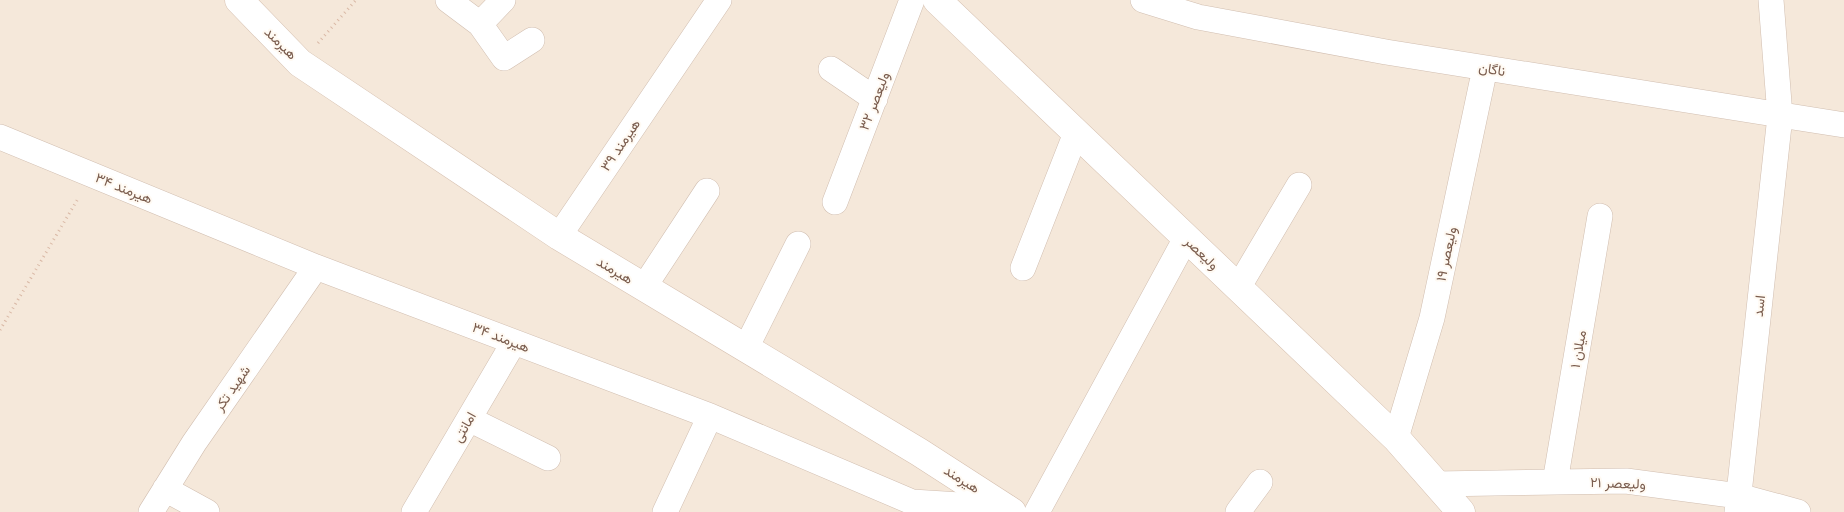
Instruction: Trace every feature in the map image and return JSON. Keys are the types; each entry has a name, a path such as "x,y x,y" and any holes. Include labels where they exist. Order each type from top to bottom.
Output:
{"street":[{"name":"هیرمند","path":"239,0 300,63 559,236 919,452 1010,510"},
{"path":"448,0 480,24 504,58 532,40"},
{"path":"480,24 503,0"},
{"name":"هیرمند ۳۹","path":"559,236 718,0"},
{"name":"ولیعصر ۳۲","path":"835,202 912,0"},
{"name":"ولیعصر","path":"937,0 1396,438 1461,512"},
{"name":"ناگان","path":"1143,0 1198,17 1386,52 1844,125"},
{"name":"اسد","path":"1738,504 1780,116 1771,0"},
{"name":"ولیعصر ۱۹","path":"1396,438 1432,318 1485,68"},
{"path":"831,69 874,99"},
{"path":"1023,268 1076,133"},
{"name":"هیرمند ۳۴","path":"0,137 316,267 710,416 908,507 1010,510"},
{"path":"1238,288 1299,185"},
{"path":"644,287 707,191"},
{"name":"میلان ۱","path":"1555,482 1600,216"},
{"path":"1037,512 1186,238"},
{"path":"746,348 798,244"},
{"name":"شهید تکر","path":"151,512 194,443 316,267"},
{"name":"امانتی","path":"414,512 514,342"},
{"path":"665,512 710,416"},
{"path":"469,419 548,458"},
{"name":"ولیعصر ۲۱","path":"1436,484 1626,480 1738,504 1798,512"},
{"path":"1238,512 1260,482"},
{"path":"165,489 207,512"}],"path":[{"path":"300,63 356,0"},
{"path":"0,330 92,175"}],"shaded area":[{"path":"0,0 1844,0 1844,512 0,512"}]}
